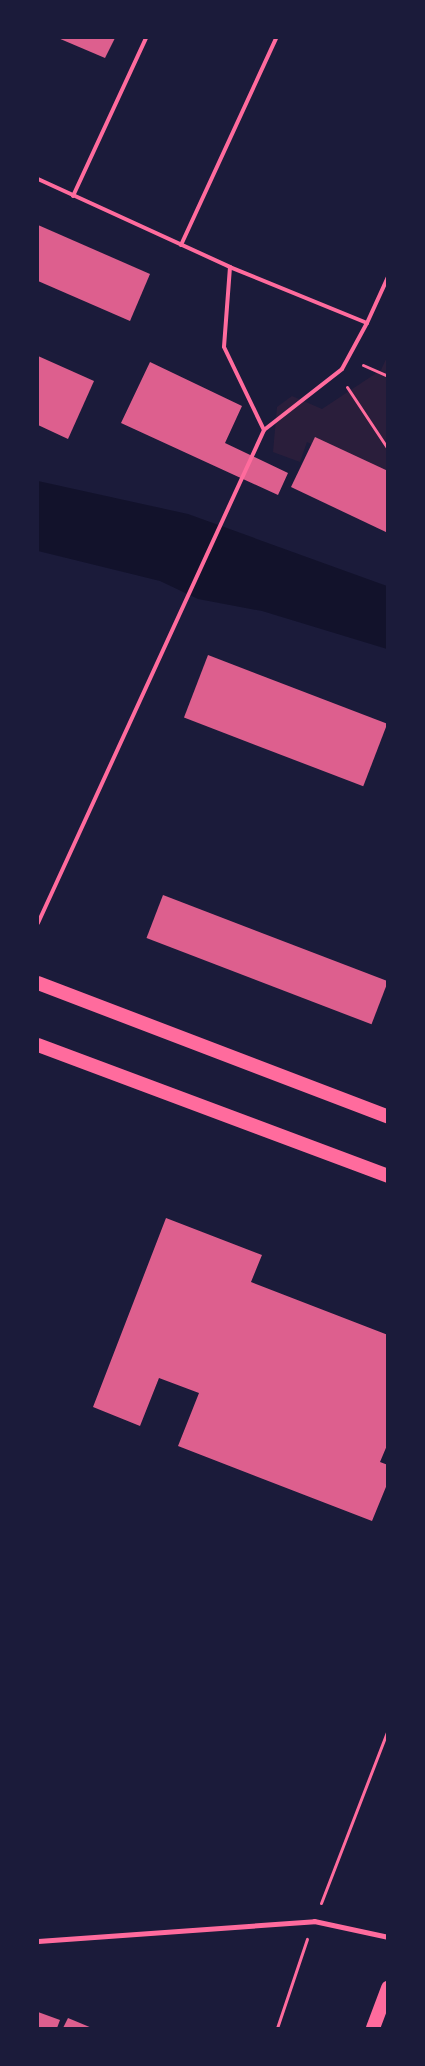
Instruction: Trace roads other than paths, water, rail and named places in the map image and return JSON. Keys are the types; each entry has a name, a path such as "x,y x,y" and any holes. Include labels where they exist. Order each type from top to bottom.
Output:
{"highway":[{"path":"38,983 388,1117"},
{"path":"38,1045 388,1176"},
{"path":"373,2028 388,1988"}],"street":[{"path":"38,1941 314,1920 388,1938"}],"lane":[{"path":"74,196 146,38"},
{"path":"181,245 276,38"},
{"path":"38,179 230,267 367,324"},
{"path":"230,267 224,347 264,430"},
{"path":"38,923 264,430 337,373 348,358 367,324 388,277"}]}
